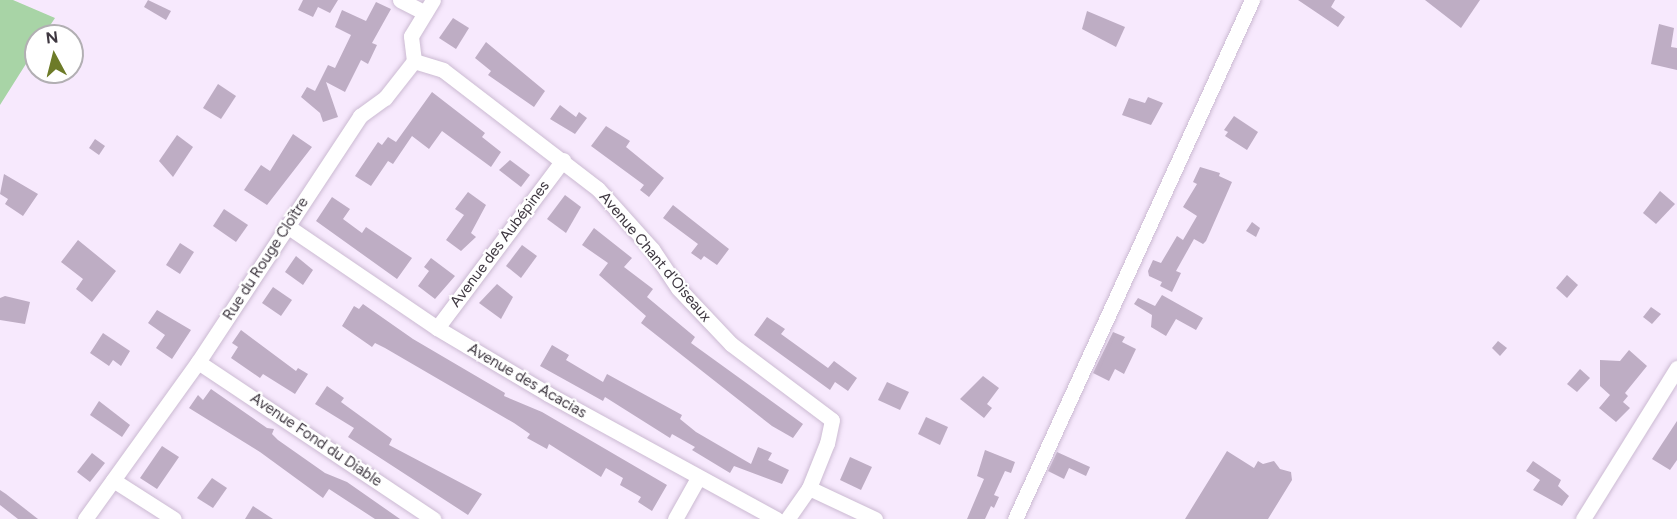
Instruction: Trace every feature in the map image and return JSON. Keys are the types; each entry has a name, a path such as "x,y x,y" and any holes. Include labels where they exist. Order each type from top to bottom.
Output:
{"street":[{"path":"400,0 429,7 411,36 414,61"},
{"path":"1016,519 1252,0"},
{"name":"Avenue Chant d'Oiseaux","path":"414,61 443,70 562,160 625,218 678,288 731,344 832,420 809,488"},
{"name":"Rue du Rouge Cloître","path":"85,519 198,362 360,116 385,98 414,61"},
{"name":"Avenue des Aubépines","path":"437,328 562,160"},
{"name":"Avenue des Acacias","path":"287,226 437,328 698,478 776,519"},
{"name":"Avenue Fond du Diable","path":"198,362 433,519"},
{"path":"1583,519 1677,368"},
{"path":"675,519 698,478"},
{"path":"113,480 174,519"},
{"path":"787,519 809,488 875,519"}],"green space":[{"path":"0,0 13,0 55,18 51,24 24,24 24,67 0,105"}],"building":[{"path":"148,0 171,11 166,20 144,7"},
{"path":"303,0 338,0 330,13 318,7 313,17 298,10"},
{"path":"1298,0 1335,0 1331,7 1345,17 1338,27"},
{"path":"1425,0 1480,0 1461,28"},
{"path":"376,2 391,9 372,43 377,45 368,64 361,60 345,92 326,82 338,117 323,122 320,113 301,97 307,87 315,91 328,65 335,68 351,35 335,27 342,10 366,21"},
{"path":"1087,11 1125,27 1116,47 1082,29"},
{"path":"453,18 469,28 456,49 439,38"},
{"path":"1659,24 1674,28 1671,47 1677,48 1677,70 1651,64"},
{"path":"486,42 545,91 534,107 488,75 491,71 475,58"},
{"path":"218,84 236,96 221,119 203,108"},
{"path":"432,92 485,133 482,137 501,152 491,167 442,131 429,149 412,136 393,164 388,161 371,186 355,176 378,142 382,145 388,137 396,142"},
{"path":"1148,97 1163,103 1151,125 1122,115 1129,98 1145,103"},
{"path":"560,105 576,117 579,112 587,118 575,134 550,119"},
{"path":"1234,116 1258,132 1247,150 1225,136 1228,132 1224,130"},
{"path":"606,126 630,141 626,147 664,178 649,197 640,190 644,185 591,146"},
{"path":"293,134 312,147 267,205 244,190 261,165 270,171"},
{"path":"177,135 193,147 173,177 159,161"},
{"path":"95,139 105,146 99,155 89,148"},
{"path":"510,160 530,175 521,187 499,170"},
{"path":"1200,167 1220,173 1219,176 1232,182 1206,241 1203,244 1194,239 1176,271 1181,273 1172,292 1160,286 1162,282 1149,276 1148,271 1153,260 1161,263 1177,236 1183,240 1197,216 1183,207 1197,184 1193,182"},
{"path":"4,174 38,194 23,216 5,204 8,199 0,194"},
{"path":"1660,191 1675,204 1656,224 1643,213"},
{"path":"468,192 486,205 471,233 476,237 461,251 446,240 464,215 455,209"},
{"path":"565,195 581,207 566,233 547,219"},
{"path":"332,197 350,209 343,219 362,233 366,227 412,258 397,279 316,221"},
{"path":"673,205 729,249 717,265 704,256 701,260 691,253 698,244 663,218"},
{"path":"224,209 248,225 236,242 213,226"},
{"path":"1252,222 1260,228 1256,237 1246,231"},
{"path":"594,228 632,258 624,267 653,289 647,297 695,337 691,343 803,424 793,438 772,426 641,323 646,316 599,275 608,263 582,245"},
{"path":"78,240 116,271 92,302 76,289 83,279 61,262"},
{"path":"180,243 194,252 180,274 166,265"},
{"path":"522,245 537,256 521,278 506,266"},
{"path":"296,256 313,270 303,285 285,272"},
{"path":"431,258 455,276 435,299 418,286 429,271 424,267"},
{"path":"1567,275 1578,285 1567,298 1556,288"},
{"path":"497,284 513,297 501,319 479,303"},
{"path":"273,287 292,300 281,316 262,303"},
{"path":"1162,295 1203,318 1196,330 1176,319 1166,336 1151,327 1152,315 1134,304 1138,298 1155,306"},
{"path":"5,296 30,302 25,324 0,320 0,298"},
{"path":"363,304 413,339 505,393 504,396 542,412 667,485 652,511 638,502 641,497 620,485 623,478 606,468 601,477 549,444 547,449 527,438 530,434 514,423 385,348 375,343 372,347 342,326 354,306 359,309"},
{"path":"1651,307 1661,314 1652,324 1643,317"},
{"path":"157,310 191,330 172,359 156,348 165,335 148,323"},
{"path":"767,317 785,329 781,334 828,368 834,361 857,378 848,391 835,382 830,390 754,335"},
{"path":"241,330 296,371 298,368 308,374 295,394 263,374 260,378 231,358 238,347 232,343"},
{"path":"1113,332 1125,337 1122,342 1136,349 1124,374 1115,369 1109,381 1093,373"},
{"path":"103,333 130,351 121,366 113,360 109,366 90,353"},
{"path":"1498,341 1507,348 1500,356 1492,348"},
{"path":"552,345 569,355 566,360 603,382 607,374 682,415 680,419 696,432 751,464 758,447 772,453 768,460 789,470 782,484 734,466 730,473 692,450 695,447 672,434 670,438 605,397 603,401 540,366"},
{"path":"1629,350 1647,366 1625,393 1628,396 1623,402 1630,408 1616,422 1599,408 1610,395 1600,386 1600,360 1620,361"},
{"path":"1580,369 1590,378 1577,392 1567,384"},
{"path":"983,376 999,388 987,404 992,408 984,418 960,399"},
{"path":"887,382 909,392 900,410 878,400"},
{"path":"327,386 344,398 341,402 392,439 389,445 482,494 468,515 348,437 354,428 315,404"},
{"path":"211,389 267,428 274,429 272,434 278,440 325,473 347,482 400,519 375,519 329,489 323,498 260,452 189,408 198,395 203,400"},
{"path":"99,401 130,425 122,437 90,415"},
{"path":"926,417 948,427 940,445 918,434"},
{"path":"1677,421 1677,460 1670,470 1652,459"},
{"path":"162,446 179,457 157,489 140,478"},
{"path":"985,450 1015,462 1011,473 1005,471 994,495 999,497 994,508 991,506 985,519 967,519 984,479 977,476"},
{"path":"1227,451 1254,468 1258,461 1263,464 1274,461 1280,469 1291,472 1292,480 1268,519 1185,519"},
{"path":"1057,452 1090,467 1086,476 1069,468 1064,479 1048,471"},
{"path":"92,453 105,463 90,482 77,472"},
{"path":"850,457 872,467 861,490 840,480"},
{"path":"1533,461 1561,480 1558,486 1569,496 1562,506 1533,490 1540,480 1526,471"},
{"path":"212,478 227,488 213,508 197,498"},
{"path":"0,490 38,519 18,519 0,505"},
{"path":"253,506 273,519 245,519"}]}
